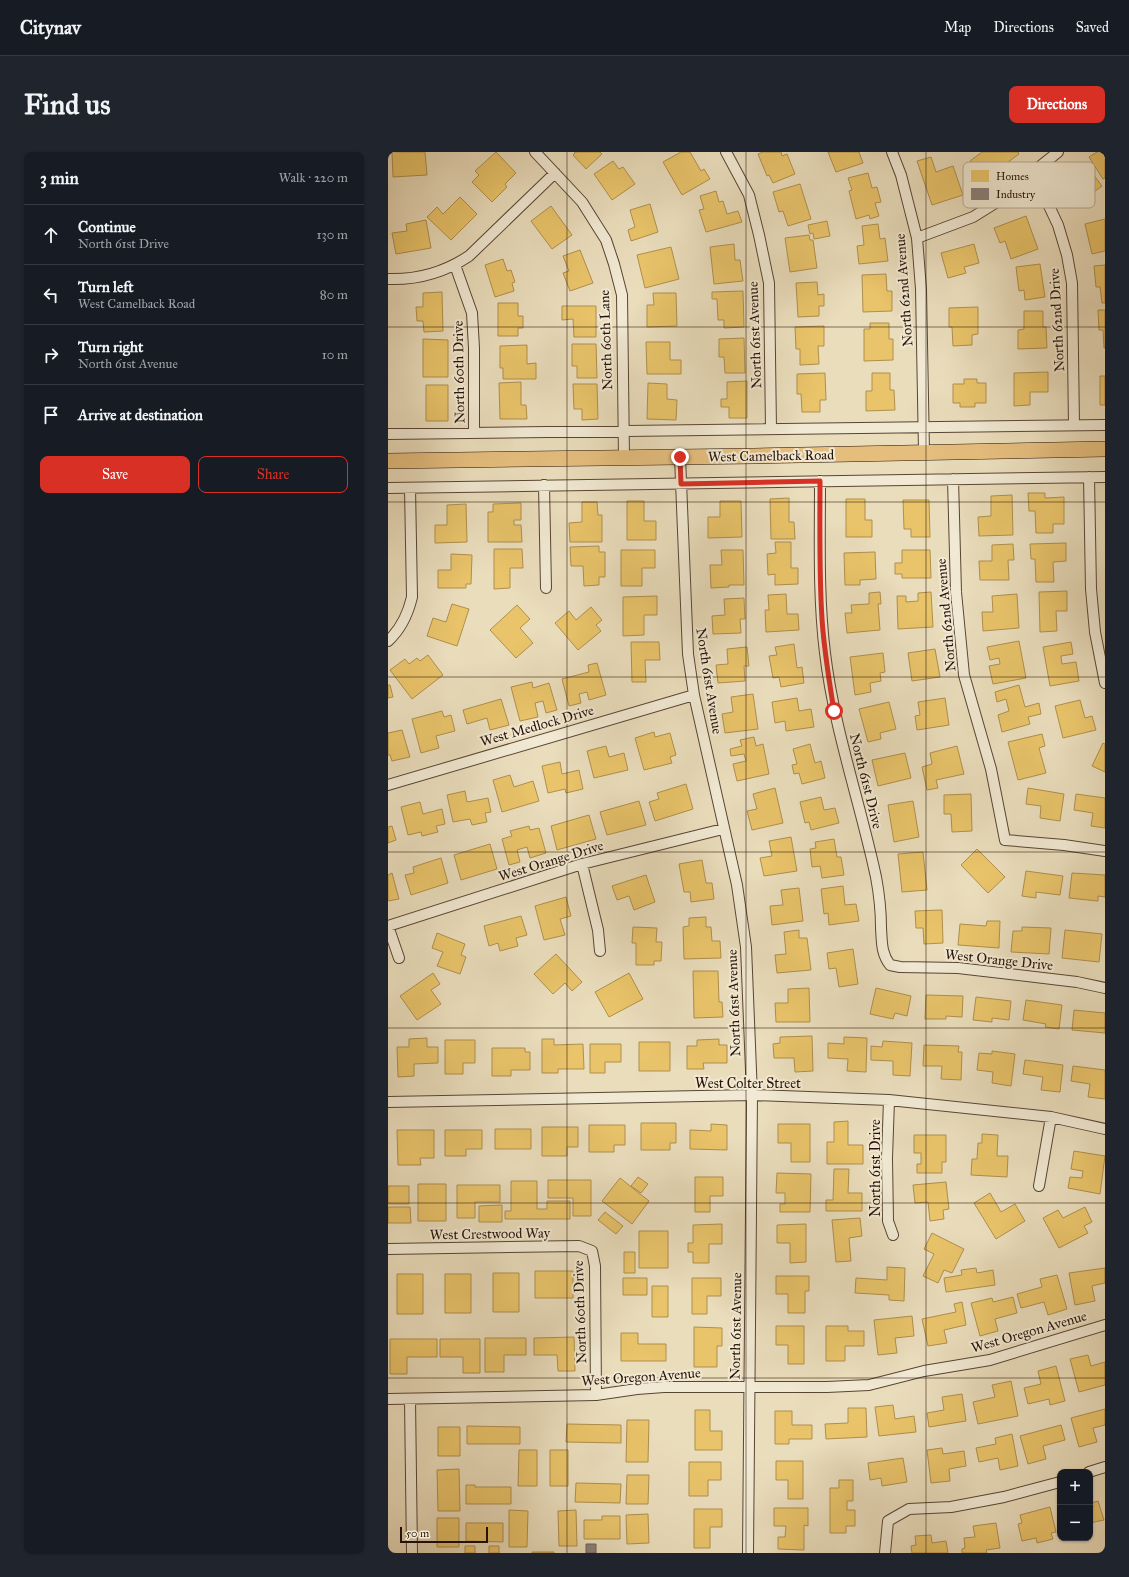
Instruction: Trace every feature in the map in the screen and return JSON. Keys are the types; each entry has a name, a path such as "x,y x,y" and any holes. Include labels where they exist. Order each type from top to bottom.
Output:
{"main road":[{"name":"West Camelback Road","path":"388,461 1105,449"}],"street":[{"name":"North 60th Lane","path":"534,152 582,202 606,240 614,264 622,295 622,431 624,458"},
{"name":"North 61st Avenue","path":"726,152 749,195 769,283 771,429"},
{"name":"North 62nd Avenue","path":"892,152 901,175 917,238 921,289 924,452"},
{"path":"1046,162 1058,152"},
{"path":"388,279 426,276 455,265 469,256 555,173"},
{"path":"917,238 973,217 987,208"},
{"name":"North 62nd Drive","path":"1050,208 1058,224 1067,255 1072,283 1074,425"},
{"name":"North 60th Drive","path":"455,265 472,314 474,348 474,433"},
{"name":"West Camelback Road","path":"388,434 1105,425"},
{"name":"North 61st Avenue","path":"680,457 688,654 694,695 723,829 737,885 746,947 752,1095 748,1553"},
{"path":"1089,477 1091,589 1095,632 1105,683"},
{"name":"West Camelback Road","path":"388,488 1105,477"},
{"name":"North 62nd Avenue","path":"952,479 956,592 964,675 991,769 1005,840 1064,845 1105,851"},
{"name":"North 61st Drive","path":"820,481 820,578 825,654 834,711 876,879 884,957 890,965"},
{"path":"544,485 546,588"},
{"path":"388,641 403,623 409,610 412,597 410,488"},
{"name":"West Medlock Drive","path":"388,784 694,695"},
{"name":"West Orange Drive","path":"388,926 582,864 723,829"},
{"path":"582,864 598,930 600,951"},
{"path":"388,926 399,958"},
{"name":"West Orange Drive","path":"890,965 900,967 958,968 1077,982 1105,988"},
{"name":"West Colter Street","path":"388,1102 752,1095 889,1100 1051,1117 1105,1128"},
{"name":"North 61st Drive","path":"889,1100 887,1158 888,1221 894,1235"},
{"path":"1039,1186 1051,1117"},
{"name":"West Crestwood Way","path":"388,1249 579,1246 592,1251"},
{"name":"North 60th Drive","path":"592,1251 595,1266 596,1395"},
{"name":"West Oregon Avenue","path":"388,1399 596,1395 664,1387 868,1385 924,1371 990,1360 1105,1325"},
{"path":"410,1399 412,1553"},
{"path":"1093,1471 1105,1467"},
{"path":"885,1553 888,1521 909,1509 951,1507 1004,1497 1057,1483"}],"building: Homes":[{"path":"392,152 425,152 427,175 393,177"},
{"path":"496,152 516,173 505,184 507,187 492,202 472,182 479,175 475,171"},
{"path":"574,152 600,152 602,154 586,169 573,155 575,153"},
{"path":"681,152 690,152 701,171 704,169 710,179 682,195 663,162"},
{"path":"763,152 781,152 782,156 787,154 795,174 773,183 769,175 767,176 758,154"},
{"path":"828,152 859,152 863,163 836,172"},
{"path":"982,152 1018,152 1019,154 1008,162 970,161"},
{"path":"1097,152 1105,152 1105,178 1103,179 1095,166 1095,162 1092,162 1089,157"},
{"path":"931,157 936,172 953,166 963,195 932,205 917,161"},
{"path":"613,161 619,169 623,167 635,184 612,200 594,174"},
{"path":"868,173 872,188 877,187 881,202 875,203 879,216 870,219 869,215 856,219 849,191 852,190 848,178"},
{"path":"1095,177 1102,186 1095,191"},
{"path":"800,184 811,219 788,226 783,211 779,212 773,192"},
{"path":"716,191 719,202 723,201 727,214 738,211 742,222 706,232 699,210 704,209 700,196"},
{"path":"460,197 477,214 451,240 427,217 437,207 443,214"},
{"path":"650,204 658,232 631,241 628,230 635,227 630,210"},
{"path":"551,206 572,235 552,249 531,221"},
{"path":"1026,216 1038,249 1011,259 1005,241 1000,243 994,228"},
{"path":"1105,219 1105,251 1092,254 1085,224"},
{"path":"426,220 431,248 396,254 392,233 407,231 406,224"},
{"path":"827,221 830,236 814,239 813,233 810,234 808,225"},
{"path":"878,224 880,239 885,238 888,261 859,264 857,246 864,245 862,226"},
{"path":"809,235 810,240 813,240 817,268 790,272 785,238"},
{"path":"734,244 735,260 740,260 743,281 714,284 710,247"},
{"path":"974,244 979,263 964,267 966,273 948,278 941,253"},
{"path":"671,247 679,279 645,288 637,255"},
{"path":"580,250 593,283 570,291 563,273 569,271 563,256"},
{"path":"503,259 507,271 511,270 515,282 512,283 514,291 495,297 485,265"},
{"path":"1040,264 1045,297 1025,300 1024,290 1019,291 1016,267"},
{"path":"1105,265 1105,303 1102,303 1100,287 1096,287 1094,266"},
{"path":"886,274 887,291 892,291 892,311 863,312 862,275"},
{"path":"817,282 818,295 824,294 824,306 819,306 819,316 798,317 796,283"},
{"path":"743,291 744,327 724,328 724,320 718,320 717,299 712,299 712,292"},
{"path":"442,292 443,331 424,332 423,321 417,321 416,307 423,307 423,293"},
{"path":"653,293 676,293 677,326 647,327 647,305 654,305"},
{"path":"498,303 518,303 518,316 523,316 523,328 518,328 518,336 498,336"},
{"path":"562,306 596,306 596,337 574,337 573,319 562,320"},
{"path":"978,307 978,334 972,335 972,345 953,346 952,327 949,327 949,308"},
{"path":"1098,310 1105,310 1105,348 1103,330 1099,330"},
{"path":"1024,311 1043,311 1043,327 1046,327 1047,348 1018,349 1018,330 1024,329"},
{"path":"870,323 889,323 889,339 893,339 893,360 864,361 864,329 870,329"},
{"path":"824,326 824,346 818,346 819,364 800,365 800,349 796,349 795,327"},
{"path":"744,338 745,373 725,373 724,357 719,357 719,339"},
{"path":"423,339 448,340 448,377 423,377"},
{"path":"646,342 670,342 670,360 681,360 681,374 647,374"},
{"path":"572,344 596,344 597,378 577,378 577,366 572,366"},
{"path":"527,345 527,364 536,363 536,379 503,379 503,368 500,368 500,346"},
{"path":"1048,372 1048,392 1030,392 1030,405 1014,406 1014,373"},
{"path":"825,373 826,400 820,400 820,412 802,412 801,394 797,394 797,374"},
{"path":"872,373 890,373 890,390 894,390 895,410 866,411 866,391 872,391"},
{"path":"1100,376 1105,376 1105,405 1100,405"},
{"path":"964,379 977,379 977,383 986,383 986,403 975,403 975,407 960,407 960,403 953,403 953,384 964,384"},
{"path":"747,381 747,418 729,418 729,407 721,407 721,399 727,399 727,382"},
{"path":"521,382 521,405 526,405 527,419 500,419 499,383"},
{"path":"648,383 667,384 667,399 677,400 676,420 647,419"},
{"path":"573,384 597,384 598,419 582,420 582,409 574,409"},
{"path":"426,385 448,385 448,421 426,421"},
{"path":"1028,493 1045,493 1045,498 1064,497 1064,524 1053,524 1053,533 1036,533 1035,511 1029,511"},
{"path":"1012,495 1013,535 979,536 978,517 991,516 991,496"},
{"path":"789,498 789,522 794,522 795,539 771,539 770,499"},
{"path":"846,499 865,499 865,520 872,520 872,537 846,537"},
{"path":"903,500 929,500 930,537 911,537 911,529 904,529"},
{"path":"627,501 644,501 644,521 656,521 656,540 627,540"},
{"path":"720,501 741,501 742,537 708,538 708,517 720,517"},
{"path":"582,502 597,502 598,515 602,515 602,542 570,542 569,523 582,522"},
{"path":"521,503 521,520 514,520 514,525 521,525 522,542 488,542 488,512 493,512 493,504"},
{"path":"466,504 467,542 435,543 435,525 447,525 447,505"},
{"path":"775,542 791,542 791,568 798,568 798,584 775,585 775,574 768,575 767,554 776,553"},
{"path":"1066,543 1066,561 1053,562 1054,582 1036,582 1035,559 1031,559 1030,544"},
{"path":"1013,544 1014,560 1008,560 1009,580 980,580 979,561 992,561 992,545"},
{"path":"599,546 599,552 605,552 605,577 599,577 599,585 584,586 583,566 571,566 570,547"},
{"path":"494,549 522,549 523,568 510,568 510,588 494,589"},
{"path":"621,550 655,550 655,568 642,568 642,586 621,586"},
{"path":"721,550 743,550 744,585 729,585 729,587 711,588 710,565 722,565"},
{"path":"902,550 930,550 931,578 902,578 902,574 895,574 895,563 902,563"},
{"path":"875,552 876,579 860,580 860,585 845,585 844,553"},
{"path":"451,554 472,555 471,584 466,584 466,588 438,588 438,570 451,570"},
{"path":"1067,591 1067,611 1056,611 1057,631 1040,632 1039,592"},
{"path":"880,592 881,604 878,604 880,630 847,633 845,613 852,613 851,605 869,604 869,593"},
{"path":"931,592 933,627 898,629 897,596 906,596 906,602 918,601 918,593"},
{"path":"786,594 787,614 798,614 799,630 766,632 765,610 769,610 768,595"},
{"path":"1017,594 1019,628 983,631 982,612 993,612 992,596"},
{"path":"657,596 657,615 644,615 644,635 623,636 623,597"},
{"path":"744,598 745,619 740,619 741,633 713,634 712,616 725,615 724,599"},
{"path":"452,604 469,609 457,646 427,636 433,618 446,622"},
{"path":"517,605 530,619 520,628 533,643 516,658 490,630"},
{"path":"591,607 602,620 596,625 601,631 578,650 555,623 569,611 576,620"},
{"path":"1019,641 1026,678 993,684 989,666 1000,664 999,658 990,660 987,647"},
{"path":"631,642 659,642 660,660 645,660 646,682 632,682"},
{"path":"1071,642 1073,654 1061,656 1062,664 1076,662 1079,681 1050,686 1043,647"},
{"path":"794,644 797,668 802,667 804,683 781,687 779,677 773,678 769,656 777,655 775,647"},
{"path":"747,647 749,666 744,666 745,681 718,683 716,665 728,664 727,649"},
{"path":"935,649 940,677 912,681 908,653"},
{"path":"883,653 885,672 880,673 881,681 870,683 871,692 855,695 850,657"},
{"path":"428,655 443,675 412,699 390,670 405,659 409,664 417,658 420,661"},
{"path":"597,663 606,695 589,700 587,692 579,694 581,703 569,706 562,679 589,672 588,665"},
{"path":"532,682 533,688 549,683 557,710 546,713 543,701 535,703 538,717 520,721 511,687"},
{"path":"388,685 390,685 393,697 388,698"},
{"path":"1019,685 1025,707 1039,703 1041,714 1028,717 1030,724 1002,732 998,715 1009,711 1006,699 997,702 995,692"},
{"path":"753,694 758,729 725,733 722,714 733,712 731,697"},
{"path":"797,698 799,711 811,709 814,727 786,731 785,721 775,723 772,702"},
{"path":"945,698 949,725 917,730 915,716 920,715 918,702"},
{"path":"501,699 509,725 490,730 487,718 467,724 463,710"},
{"path":"1080,700 1085,718 1092,716 1096,730 1063,738 1055,706"},
{"path":"889,702 896,729 880,733 881,739 868,742 859,709"},
{"path":"442,711 444,717 451,715 455,731 436,736 439,748 421,753 412,719"},
{"path":"402,730 410,757 392,761 390,755 388,755 388,733"},
{"path":"654,732 655,737 670,733 676,755 670,757 672,763 644,770 635,738"},
{"path":"1042,734 1045,746 1039,748 1046,773 1018,780 1008,742"},
{"path":"754,737 756,746 763,744 769,774 737,781 733,764 746,761 744,754 731,756 730,749 742,746 740,740"},
{"path":"1103,743 1105,744 1105,772 1092,766"},
{"path":"810,744 815,763 821,761 825,778 802,784 799,773 794,774 792,765 797,764 793,749"},
{"path":"606,746 609,757 624,753 628,770 594,778 587,751"},
{"path":"957,746 964,774 936,780 938,788 927,790 922,767 932,764 930,753"},
{"path":"905,753 911,778 878,786 872,760"},
{"path":"560,762 562,774 579,770 583,789 566,793 565,789 548,793 542,766"},
{"path":"510,775 514,787 533,781 539,801 502,812 493,780"},
{"path":"686,784 693,809 655,821 649,802 659,799 657,793"},
{"path":"775,788 783,823 752,830 747,811 757,809 753,794"},
{"path":"1028,788 1064,794 1060,821 1040,818 1041,806 1026,804"},
{"path":"465,791 467,802 488,798 491,812 485,813 487,822 472,825 470,819 453,822 447,795"},
{"path":"971,794 972,831 952,832 951,814 944,814 944,795"},
{"path":"1076,794 1105,798 1105,828 1091,826 1093,813 1074,810"},
{"path":"821,797 824,810 835,808 839,823 811,830 809,822 805,823 800,802"},
{"path":"639,801 646,825 607,835 600,812"},
{"path":"913,801 919,837 894,842 888,805"},
{"path":"420,802 423,814 442,809 445,824 436,826 438,832 422,836 421,832 408,835 401,807"},
{"path":"589,815 596,839 557,850 551,826"},
{"path":"392,826 396,840 388,843 388,827"},
{"path":"529,826 530,830 539,828 546,853 530,858 527,847 517,850 520,862 509,865 502,839 512,836 510,831"},
{"path":"791,837 797,871 764,876 760,858 772,856 769,841"},
{"path":"834,839 837,857 841,857 844,875 822,878 820,866 812,867 810,849 816,848 815,842"},
{"path":"490,844 497,869 461,880 454,855"},
{"path":"977,849 1005,877 988,893 961,865"},
{"path":"923,852 927,890 902,892 898,854"},
{"path":"441,858 448,883 411,895 405,875 414,873 413,867"},
{"path":"702,860 706,883 712,883 714,899 691,902 690,892 684,892 679,864"},
{"path":"1026,871 1063,876 1060,895 1036,892 1036,898 1022,896"},
{"path":"392,873 399,899 388,901 388,875"},
{"path":"1072,873 1105,875 1105,897 1098,896 1098,901 1069,898"},
{"path":"646,875 655,902 634,910 629,896 617,900 612,886"},
{"path":"843,886 845,905 856,904 859,921 829,925 828,913 824,914 821,889"},
{"path":"799,888 803,921 772,925 770,906 783,905 781,890"},
{"path":"566,897 571,916 560,919 565,935 544,940 535,906"},
{"path":"942,910 943,943 924,944 923,928 916,928 915,911"},
{"path":"521,916 527,935 516,938 518,946 500,951 498,943 489,946 484,926"},
{"path":"706,917 706,927 711,927 712,941 720,941 721,958 684,959 683,927 689,926 689,918"},
{"path":"987,921 1000,921 999,948 958,945 960,924 986,926"},
{"path":"633,927 657,928 656,942 662,942 661,961 654,961 654,965 636,965 636,943 632,943"},
{"path":"1022,927 1051,928 1049,954 1011,952 1013,931 1022,931"},
{"path":"799,930 799,938 807,938 811,970 777,973 775,955 786,954 784,932"},
{"path":"1065,930 1102,934 1099,962 1062,958"},
{"path":"437,933 465,944 461,955 466,957 460,974 437,966 443,952 432,948"},
{"path":"853,949 858,984 839,987 836,968 829,969 827,953"},
{"path":"556,954 582,982 572,991 565,983 553,994 534,974"},
{"path":"693,971 718,971 719,1002 722,1002 723,1017 694,1018"},
{"path":"433,973 440,984 431,990 441,1004 417,1020 400,996"},
{"path":"629,973 643,999 609,1017 595,992"},
{"path":"809,988 810,1022 776,1022 775,1003 788,1003 788,989"},
{"path":"876,988 911,996 907,1016 895,1013 893,1019 870,1014"},
{"path":"926,995 963,996 962,1017 946,1016 946,1019 925,1019"},
{"path":"976,997 1011,1001 1009,1020 992,1018 992,1022 973,1020"},
{"path":"1026,1000 1062,1005 1059,1029 1045,1027 1046,1024 1023,1020"},
{"path":"1074,1010 1105,1013 1105,1033 1072,1030"},
{"path":"812,1036 813,1071 795,1072 794,1058 774,1058 773,1044 780,1043 780,1037"},
{"path":"844,1037 867,1038 866,1072 847,1071 848,1059 828,1058 828,1043 844,1044"},
{"path":"427,1038 427,1047 438,1047 438,1063 414,1064 414,1076 398,1077 397,1047 409,1047 409,1039"},
{"path":"542,1039 554,1039 554,1045 583,1044 584,1069 558,1069 558,1073 542,1073"},
{"path":"719,1039 719,1045 727,1045 727,1063 703,1063 704,1069 687,1069 687,1046 697,1046 697,1040"},
{"path":"445,1040 475,1040 475,1063 463,1063 463,1074 445,1074"},
{"path":"883,1041 912,1043 910,1076 893,1075 893,1061 871,1060 871,1046 882,1047"},
{"path":"639,1042 670,1042 670,1071 639,1071"},
{"path":"590,1044 621,1044 621,1062 605,1062 605,1073 590,1073"},
{"path":"924,1045 959,1046 958,1052 962,1052 961,1080 941,1079 942,1066 923,1066"},
{"path":"492,1048 525,1048 525,1052 530,1052 530,1070 511,1070 511,1076 492,1076"},
{"path":"992,1051 1015,1054 1011,1086 992,1083 993,1072 977,1070 979,1053 992,1054"},
{"path":"1025,1060 1063,1065 1060,1092 1041,1090 1043,1077 1023,1074"},
{"path":"1073,1066 1105,1070 1105,1099 1088,1097 1090,1084 1071,1081"},
{"path":"848,1121 848,1145 863,1145 863,1164 827,1164 827,1142 834,1142 834,1122"},
{"path":"641,1123 676,1123 676,1143 670,1143 670,1150 641,1150"},
{"path":"711,1124 727,1125 727,1150 690,1149 690,1130 711,1131"},
{"path":"778,1124 810,1124 810,1162 791,1162 791,1143 778,1143"},
{"path":"589,1125 625,1125 625,1145 614,1145 614,1152 589,1152"},
{"path":"542,1127 578,1127 578,1147 567,1147 567,1156 542,1156"},
{"path":"495,1129 531,1129 531,1149 495,1149"},
{"path":"397,1130 434,1130 434,1158 420,1158 421,1165 398,1165"},
{"path":"445,1130 482,1130 482,1149 466,1149 466,1156 445,1156"},
{"path":"982,1134 998,1135 997,1156 1008,1156 1007,1177 971,1175 972,1159 977,1159 978,1143 982,1143"},
{"path":"914,1135 946,1135 946,1162 942,1162 942,1173 917,1173 917,1164 921,1164 921,1153 914,1153"},
{"path":"1074,1151 1105,1156 1100,1194 1068,1188 1070,1177 1082,1178 1083,1171 1071,1169"},
{"path":"834,1169 849,1169 848,1193 862,1193 862,1211 826,1211 826,1200 833,1200"},
{"path":"777,1173 811,1174 810,1212 780,1212 780,1204 785,1204 785,1193 776,1193"},
{"path":"638,1177 648,1184 641,1193 631,1186"},
{"path":"695,1177 723,1177 723,1196 710,1196 710,1212 695,1212"},
{"path":"620,1178 649,1201 632,1224 602,1201"},
{"path":"548,1180 591,1180 591,1216 573,1216 573,1198 548,1198"},
{"path":"511,1181 537,1181 537,1209 547,1209 547,1201 570,1201 570,1219 505,1219 505,1211 511,1211"},
{"path":"946,1182 949,1209 943,1210 944,1219 930,1221 928,1202 915,1203 913,1185"},
{"path":"418,1184 446,1184 446,1221 418,1221"},
{"path":"457,1185 500,1185 500,1202 475,1202 475,1218 457,1218"},
{"path":"388,1186 409,1186 409,1204 388,1204"},
{"path":"990,1193 1001,1212 1015,1204 1025,1221 996,1239 974,1203"},
{"path":"502,1205 502,1222 479,1222 479,1206"},
{"path":"388,1207 410,1207 411,1223 388,1223"},
{"path":"1085,1207 1092,1222 1084,1226 1088,1233 1059,1248 1043,1218 1058,1210 1063,1218"},
{"path":"605,1212 623,1226 616,1234 598,1220"},
{"path":"860,1218 862,1236 849,1238 851,1261 836,1262 832,1220"},
{"path":"722,1224 722,1244 709,1244 709,1263 693,1263 693,1252 688,1252 688,1243 693,1243 693,1225"},
{"path":"806,1224 806,1262 790,1263 790,1243 777,1243 777,1225"},
{"path":"639,1231 668,1231 668,1268 639,1268"},
{"path":"932,1233 964,1249 952,1273 944,1270 938,1283 923,1276 934,1254 924,1249"},
{"path":"624,1252 635,1252 635,1273 624,1273"},
{"path":"887,1267 905,1268 904,1301 889,1300 889,1295 855,1293 856,1278 887,1280"},
{"path":"976,1268 977,1273 993,1270 995,1285 946,1292 944,1278 962,1275 961,1270"},
{"path":"1105,1268 1105,1283 1092,1286 1095,1301 1075,1305 1069,1273"},
{"path":"535,1271 573,1271 573,1298 535,1298"},
{"path":"493,1273 519,1273 519,1312 493,1312"},
{"path":"397,1274 423,1274 423,1314 397,1314"},
{"path":"445,1274 471,1274 471,1313 445,1313"},
{"path":"1057,1275 1067,1309 1048,1315 1044,1302 1021,1308 1017,1294 1042,1287 1040,1279"},
{"path":"776,1276 809,1276 809,1291 805,1291 805,1313 788,1313 788,1294 776,1294"},
{"path":"623,1278 647,1278 647,1295 623,1295"},
{"path":"692,1278 721,1278 721,1296 707,1296 707,1314 692,1314"},
{"path":"652,1286 668,1286 668,1317 652,1317"},
{"path":"1013,1297 1017,1313 995,1319 998,1331 980,1336 971,1303 992,1298 993,1302"},
{"path":"962,1302 966,1325 944,1330 947,1343 928,1346 922,1319 956,1312 954,1304"},
{"path":"912,1316 914,1336 895,1338 897,1353 878,1355 874,1320"},
{"path":"776,1326 804,1326 804,1364 788,1364 788,1345 776,1345"},
{"path":"826,1326 848,1326 848,1331 864,1331 864,1346 845,1346 845,1361 826,1361"},
{"path":"694,1327 722,1328 722,1346 717,1346 717,1367 694,1367"},
{"path":"621,1333 638,1333 638,1344 666,1344 666,1361 621,1361"},
{"path":"574,1337 575,1371 558,1371 557,1355 534,1355 534,1338"},
{"path":"485,1338 526,1338 526,1355 504,1355 504,1372 485,1372"},
{"path":"390,1339 437,1339 437,1357 407,1357 407,1374 390,1374"},
{"path":"440,1339 480,1339 480,1373 463,1373 463,1357 440,1357"},
{"path":"1088,1355 1091,1366 1105,1362 1105,1385 1079,1392 1070,1359"},
{"path":"1056,1366 1065,1401 1050,1405 1049,1399 1028,1404 1024,1388 1041,1384 1038,1371"},
{"path":"1011,1381 1018,1416 978,1424 973,1402 995,1397 992,1385"},
{"path":"962,1394 966,1421 929,1427 927,1413 944,1410 942,1397"},
{"path":"893,1405 895,1419 914,1416 916,1432 879,1436 875,1407"},
{"path":"848,1408 866,1408 867,1437 826,1439 825,1424 848,1423"},
{"path":"1105,1409 1105,1425 1093,1428 1097,1442 1079,1447 1071,1418"},
{"path":"695,1410 710,1410 710,1431 722,1431 722,1450 695,1450"},
{"path":"775,1411 792,1411 792,1425 812,1425 812,1439 789,1439 789,1444 775,1444"},
{"path":"627,1420 649,1420 648,1462 626,1462"},
{"path":"567,1424 621,1425 621,1443 566,1442"},
{"path":"1061,1425 1065,1440 1043,1446 1046,1459 1028,1464 1020,1436"},
{"path":"467,1426 520,1427 520,1444 467,1444"},
{"path":"438,1427 460,1427 460,1456 438,1456"},
{"path":"1012,1434 1018,1466 1000,1470 998,1458 979,1462 976,1448 996,1444 995,1438"},
{"path":"942,1448 943,1454 964,1451 966,1466 949,1469 950,1481 931,1483 927,1450"},
{"path":"519,1450 537,1450 537,1486 518,1486"},
{"path":"550,1450 568,1450 568,1486 550,1486"},
{"path":"903,1458 907,1482 882,1486 881,1478 870,1480 868,1463"},
{"path":"776,1461 803,1461 803,1499 788,1499 788,1480 776,1480"},
{"path":"689,1462 721,1462 721,1480 708,1480 708,1496 689,1496"},
{"path":"459,1469 460,1511 438,1511 437,1470"},
{"path":"627,1475 649,1475 648,1504 626,1504"},
{"path":"839,1480 853,1480 853,1501 847,1501 847,1510 855,1510 855,1526 846,1526 846,1533 830,1533 830,1488 839,1488"},
{"path":"576,1483 621,1484 620,1503 575,1502"},
{"path":"466,1485 475,1485 475,1487 511,1487 511,1504 466,1504"},
{"path":"1098,1501 1104,1520 1093,1522 1093,1502"},
{"path":"1050,1507 1056,1532 1051,1533 1053,1539 1037,1543 1036,1538 1022,1541 1018,1524 1022,1523 1020,1515"},
{"path":"774,1508 808,1508 808,1526 804,1525 804,1550 778,1549 778,1537 785,1537 786,1526 774,1526"},
{"path":"694,1509 722,1509 722,1527 710,1527 710,1548 694,1548"},
{"path":"509,1510 528,1511 527,1547 509,1547"},
{"path":"576,1510 577,1546 559,1546 558,1511"},
{"path":"648,1514 649,1543 627,1544 626,1515"},
{"path":"602,1516 620,1516 620,1539 584,1539 584,1520 602,1520"},
{"path":"437,1518 459,1518 459,1547 437,1547"},
{"path":"466,1523 503,1523 503,1542 466,1541"},
{"path":"996,1523 1000,1548 986,1550 987,1553 962,1553 962,1549 965,1548 964,1538 975,1537 973,1526"},
{"path":"931,1535 932,1543 946,1541 948,1553 912,1553 911,1546 916,1545 915,1536"},
{"path":"465,1546 475,1546 475,1553 465,1553"},
{"path":"489,1546 499,1546 499,1553 489,1553"},
{"path":"554,1552 554,1553 532,1553"}],"building: Industry":[{"path":"586,1544 596,1544 596,1553 586,1553"}],"route":[{"path":"680,457 681,484 820,481 820,578 822,620 825,654 834,711"}]}
